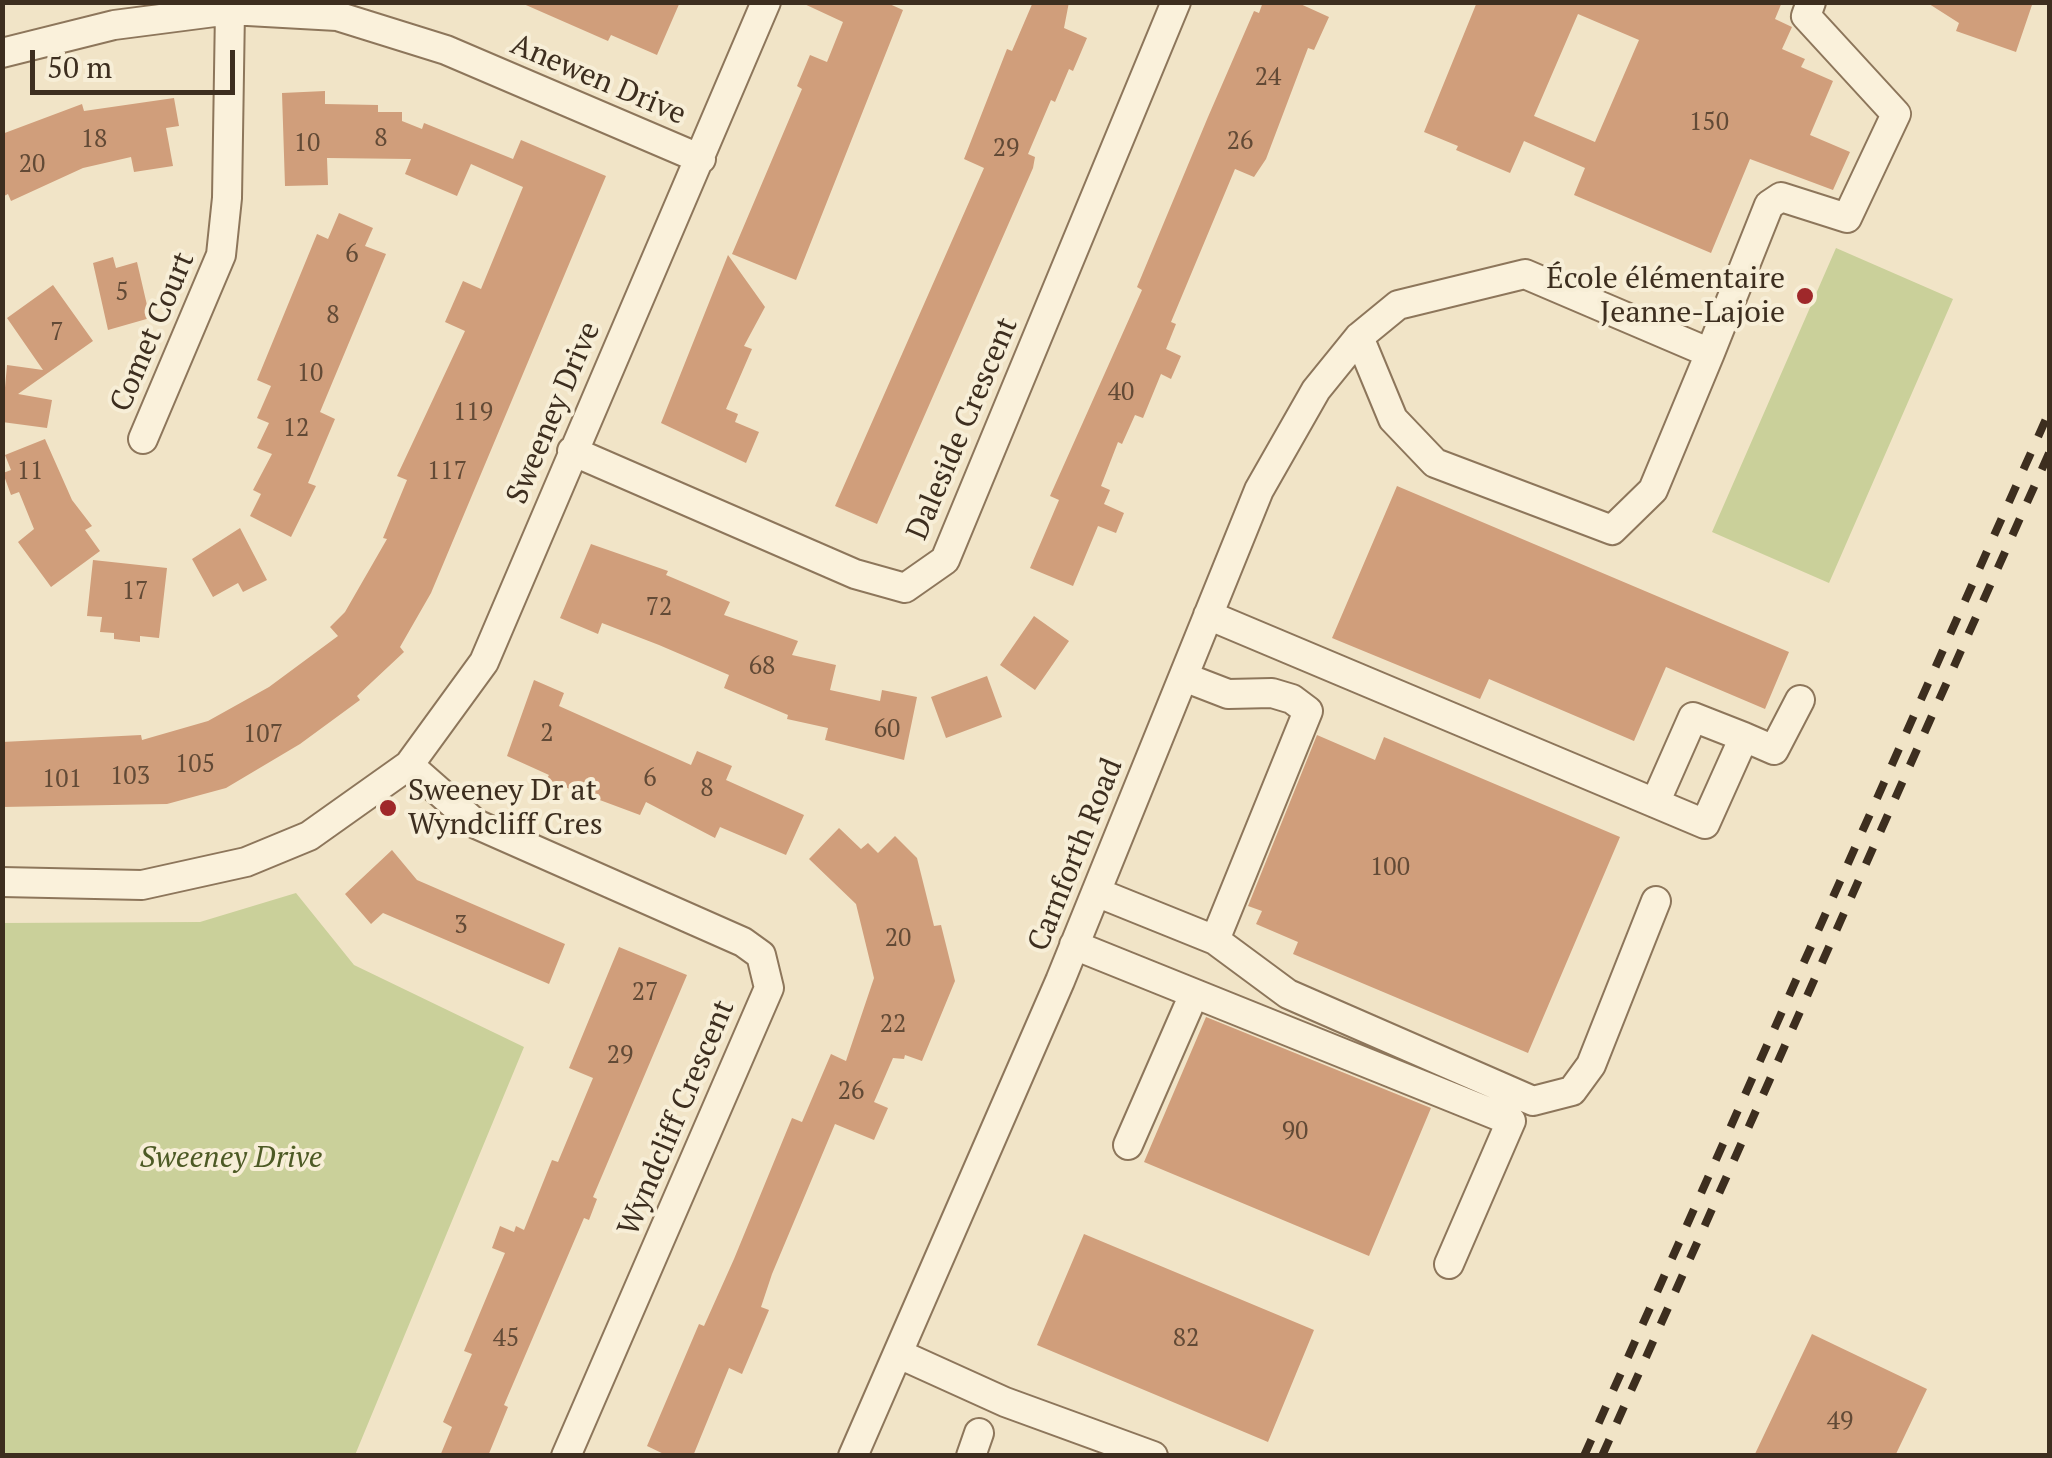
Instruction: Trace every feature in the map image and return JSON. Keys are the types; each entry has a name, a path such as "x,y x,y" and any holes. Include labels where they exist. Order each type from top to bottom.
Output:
{"street":[{"name":"Sweeney Drive","path":"2,882 142,885 246,862 309,836 409,765 484,662 766,2"},
{"name":"Daleside Crescent","path":"572,451 855,574 905,588 946,560 1176,2"},
{"path":"1359,337 1393,419 1435,462 1612,530 1653,490 1769,205 1782,197 1848,218 1896,114 1806,16 1812,2"},
{"name":"Anewen Drive","path":"2,52 114,25 230,10 337,16 446,50 701,158"},
{"name":"Comet Court","path":"143,438 221,255 227,198 230,10"},
{"name":"Carnforth Road","path":"853,1455 1074,945 1259,490 1316,390 1359,337 1398,305 1525,274 1710,353"},
{"path":"1208,615 1704,824 1744,737"},
{"path":"1184,676 1228,694 1272,693 1308,711 1215,940"},
{"path":"1655,803 1693,718 1774,750 1800,700"},
{"name":"Wyndcliff Crescent","path":"409,765 476,824 743,942 761,955 770,988 566,1456"},
{"path":"1096,892 1215,940 1288,994 1534,1102 1572,1091 1590,1064 1656,900"},
{"path":"1074,945 1510,1121 1449,1264"},
{"path":"1128,1145 1194,994"},
{"path":"898,1354 1005,1402 1152,1456"}],"green space":[{"path":"1836,248 1953,299 1829,583 1712,532"},
{"name":"Sweeney Drive","path":"296,893 354,965 524,1047 355,1455 3,1455 3,923 200,922"}],"building":[{"path":"519,2 680,2 657,55 611,35 608,41"},
{"path":"800,2 885,2 903,10 796,280 732,254 802,89 797,86 810,55 827,62 843,22"},
{"path":"1033,2 1069,2 1064,28 1087,38 1055,102 1051,100 1028,154 1035,157 1033,168 877,524 835,506 984,168 964,159 1007,49 1012,51"},
{"path":"1263,2 1296,2 1329,17 1314,50 1308,48 1266,159 1254,177 1235,169 1171,322 1176,324 1166,349 1181,356 1171,379 1161,374 1143,418 1135,415 1122,444 1118,442 1101,486 1110,490 1104,504 1124,513 1116,533 1098,526 1073,586 1030,568 1059,500 1050,496 1142,290 1137,287 1208,117 1254,11 1259,13"},
{"path":"1477,2 1782,2 1775,19 1792,27 1782,49 1805,59 1801,67 1833,81 1810,135 1850,152 1833,190 1750,159 1711,253 1574,195 1585,168 1524,141 1510,173 1424,132","holes":["1578,14 1639,40 1595,142 1534,116"]},
{"path":"1926,2 2033,2 2016,52 1956,31 1959,23"},
{"path":"325,91 325,104 378,105 378,112 402,112 402,121 422,129 424,123 513,159 521,140 606,176 431,593 400,647 404,652 357,696 360,700 300,744 226,788 167,804 2,807 2,742 141,735 142,740 208,721 269,687 338,636 330,627 345,612 387,539 383,538 407,480 397,476 465,331 445,322 463,281 481,289 523,187 471,164 457,196 405,174 411,159 327,158 328,185 285,186 282,93"},
{"path":"174,98 179,126 166,128 173,166 134,172 131,157 83,168 11,201 8,194 2,197 2,134 82,104 84,111"},
{"path":"339,213 373,228 365,246 386,254 320,412 335,419 308,483 316,486 291,537 250,516 261,494 253,490 272,454 257,448 269,423 257,418 271,386 257,380 317,234 328,239"},
{"path":"728,255 765,307 744,346 752,349 726,409 738,414 735,422 759,432 746,463 661,423"},
{"path":"113,257 116,268 137,262 150,318 108,330 93,263"},
{"path":"53,285 93,341 18,394 52,400 47,428 2,422 7,365 43,370 7,318"},
{"path":"45,439 72,500 92,526 85,530 100,551 51,587 18,542 34,529 19,492 11,495 3,473 11,470 5,455"},
{"path":"1397,486 1789,652 1765,709 1666,667 1634,741 1489,679 1480,699 1332,638"},
{"path":"240,528 267,580 243,592 238,583 213,597 192,559"},
{"path":"591,544 668,571 666,575 730,602 724,615 798,641 792,655 836,665 830,690 880,701 882,690 917,697 904,760 825,740 828,728 787,719 788,715 724,688 729,675 659,645 602,623 598,634 560,618"},
{"path":"93,560 167,568 159,638 140,636 140,642 114,639 114,633 100,632 102,617 87,616"},
{"path":"1034,616 1069,641 1035,690 1000,665"},
{"path":"987,676 1002,717 946,738 931,697"},
{"path":"534,680 564,693 559,706 691,765 697,751 732,766 726,780 804,815 786,855 720,827 715,838 646,802 640,815 546,780 549,775 507,756"},
{"path":"1317,735 1375,760 1384,737 1620,837 1528,1053 1293,954 1298,942 1256,924 1262,911 1248,906"},
{"path":"839,828 861,849 868,843 878,853 895,836 917,858 934,926 941,925 955,981 922,1061 905,1055 904,1059 893,1058 874,1102 888,1108 874,1140 835,1124 772,1274 761,1307 769,1310 742,1374 729,1368 693,1456 668,1456 647,1446 699,1324 704,1326 792,1118 802,1122 831,1054 846,1061 874,978 856,904 809,859"},
{"path":"392,850 417,880 565,944 549,984 383,913 371,924 345,894"},
{"path":"619,947 687,975 593,1197 597,1199 589,1220 584,1218 504,1405 508,1407 488,1456 440,1456 452,1427 443,1422 472,1354 464,1351 505,1253 492,1248 500,1226 514,1232 516,1226 524,1230 552,1160 558,1162 593,1078 569,1068"},
{"path":"1206,1017 1431,1108 1369,1256 1144,1162"},
{"path":"1084,1234 1314,1330 1268,1442 1037,1345"},
{"path":"1812,1334 1927,1389 1895,1456 1754,1456"}],"railway":[{"path":"1584,1456 2050,410"},
{"path":"1602,1456 2050,451"}],"place":[{"name":"École élémentaire Jeanne-Lajoie","path":"1805,296"},
{"name":"Sweeney Dr at Wyndcliff Cres","path":"388,808"}]}
